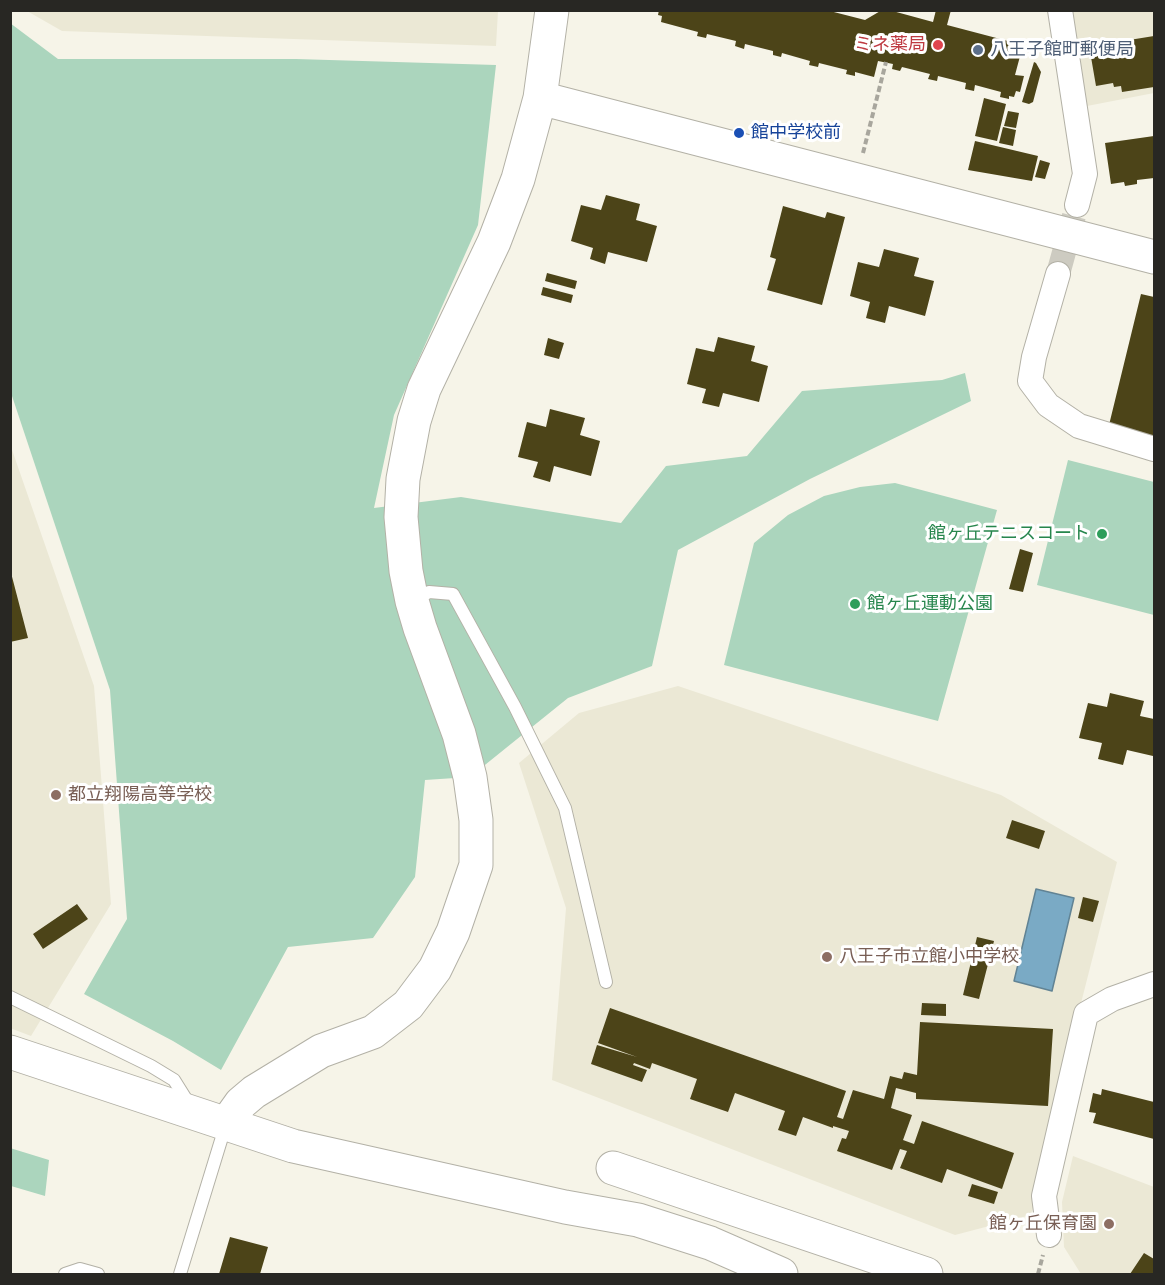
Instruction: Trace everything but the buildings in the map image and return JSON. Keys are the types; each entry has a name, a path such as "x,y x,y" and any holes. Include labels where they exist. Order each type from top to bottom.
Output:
{"street":[{"path":"226,1124 241,1103 254,1092 321,1051 373,1032 408,1005 435,969 453,932 477,865 474,798 470,777 459,734 412,601 403,554 401,517 405,462 414,421 432,372 507,212 540,98 552,10"},
{"path":"1060,10 1085,174 1077,205"},
{"path":"540,98 1155,257"},
{"path":"1058,274 1034,357 1030,381 1048,405 1079,426 1155,449"},
{"path":"1049,1235 1044,1196 1086,1014 1112,999 1155,984"},
{"path":"10,1052 293,1146 565,1207 638,1220 710,1243 781,1275"},
{"path":"613,1168 926,1275"}],"lane":[{"path":"412,601 429,592 453,594 515,707 565,808 606,982"},
{"path":"10,997 151,1066 174,1080 193,1114"},
{"path":"180,1275 226,1124"},
{"path":"65,1275 80,1269 98,1275"}],"path":[{"path":"856,180 886,62"}],"shaded area":[{"path":"27,11 498,11 496,46 62,31"},
{"path":"1072,11 1154,11 1154,93 1087,106"},
{"name":"都立翔陽高等学校","path":"10,444 94,686 111,904 31,1036 10,1028"},
{"name":"八王子市立館小中学校","path":"678,686 1001,795 1117,862 1031,1215 955,1235 552,1080 566,908 519,763 579,713"},
{"name":"館ヶ丘保育園","path":"1073,1156 1154,1187 1154,1274 1081,1274 1064,1247 1062,1202"}],"green space":[{"path":"10,23 58,59 296,59 496,65 478,225 394,415 374,508 461,497 621,523 666,466 747,456 802,391 942,380 965,373 971,401 810,479 678,550 652,666 568,698 470,777 425,780 415,877 373,938 288,947 221,1070 173,1041 84,994 127,919 110,690 11,393"},
{"name":"館ヶ丘テニスコート","path":"1068,460 1154,482 1154,615 1037,585"},
{"name":"館ヶ丘運動公園","path":"895,483 997,510 938,721 724,665 754,543 788,515 824,496 860,487"},
{"path":"10,1148 49,1160 45,1196 11,1186"}],"water":[{"path":"1036,889 1074,898 1052,991 1014,981"}],"tunnel":[{"path":"1058,274 1077,205"}],"place":[{"name":"ミネ薬局","path":"938,45"},
{"name":"八王子館町郵便局","path":"978,50"},
{"name":"館中学校前","path":"739,133"},
{"name":"館ヶ丘テニスコート","path":"1102,534"},
{"name":"館ヶ丘運動公園","path":"855,604"},
{"name":"都立翔陽高等学校","path":"56,795"},
{"name":"八王子市立館小中学校","path":"827,957"},
{"name":"館ヶ丘保育園","path":"1109,1224"}]}
